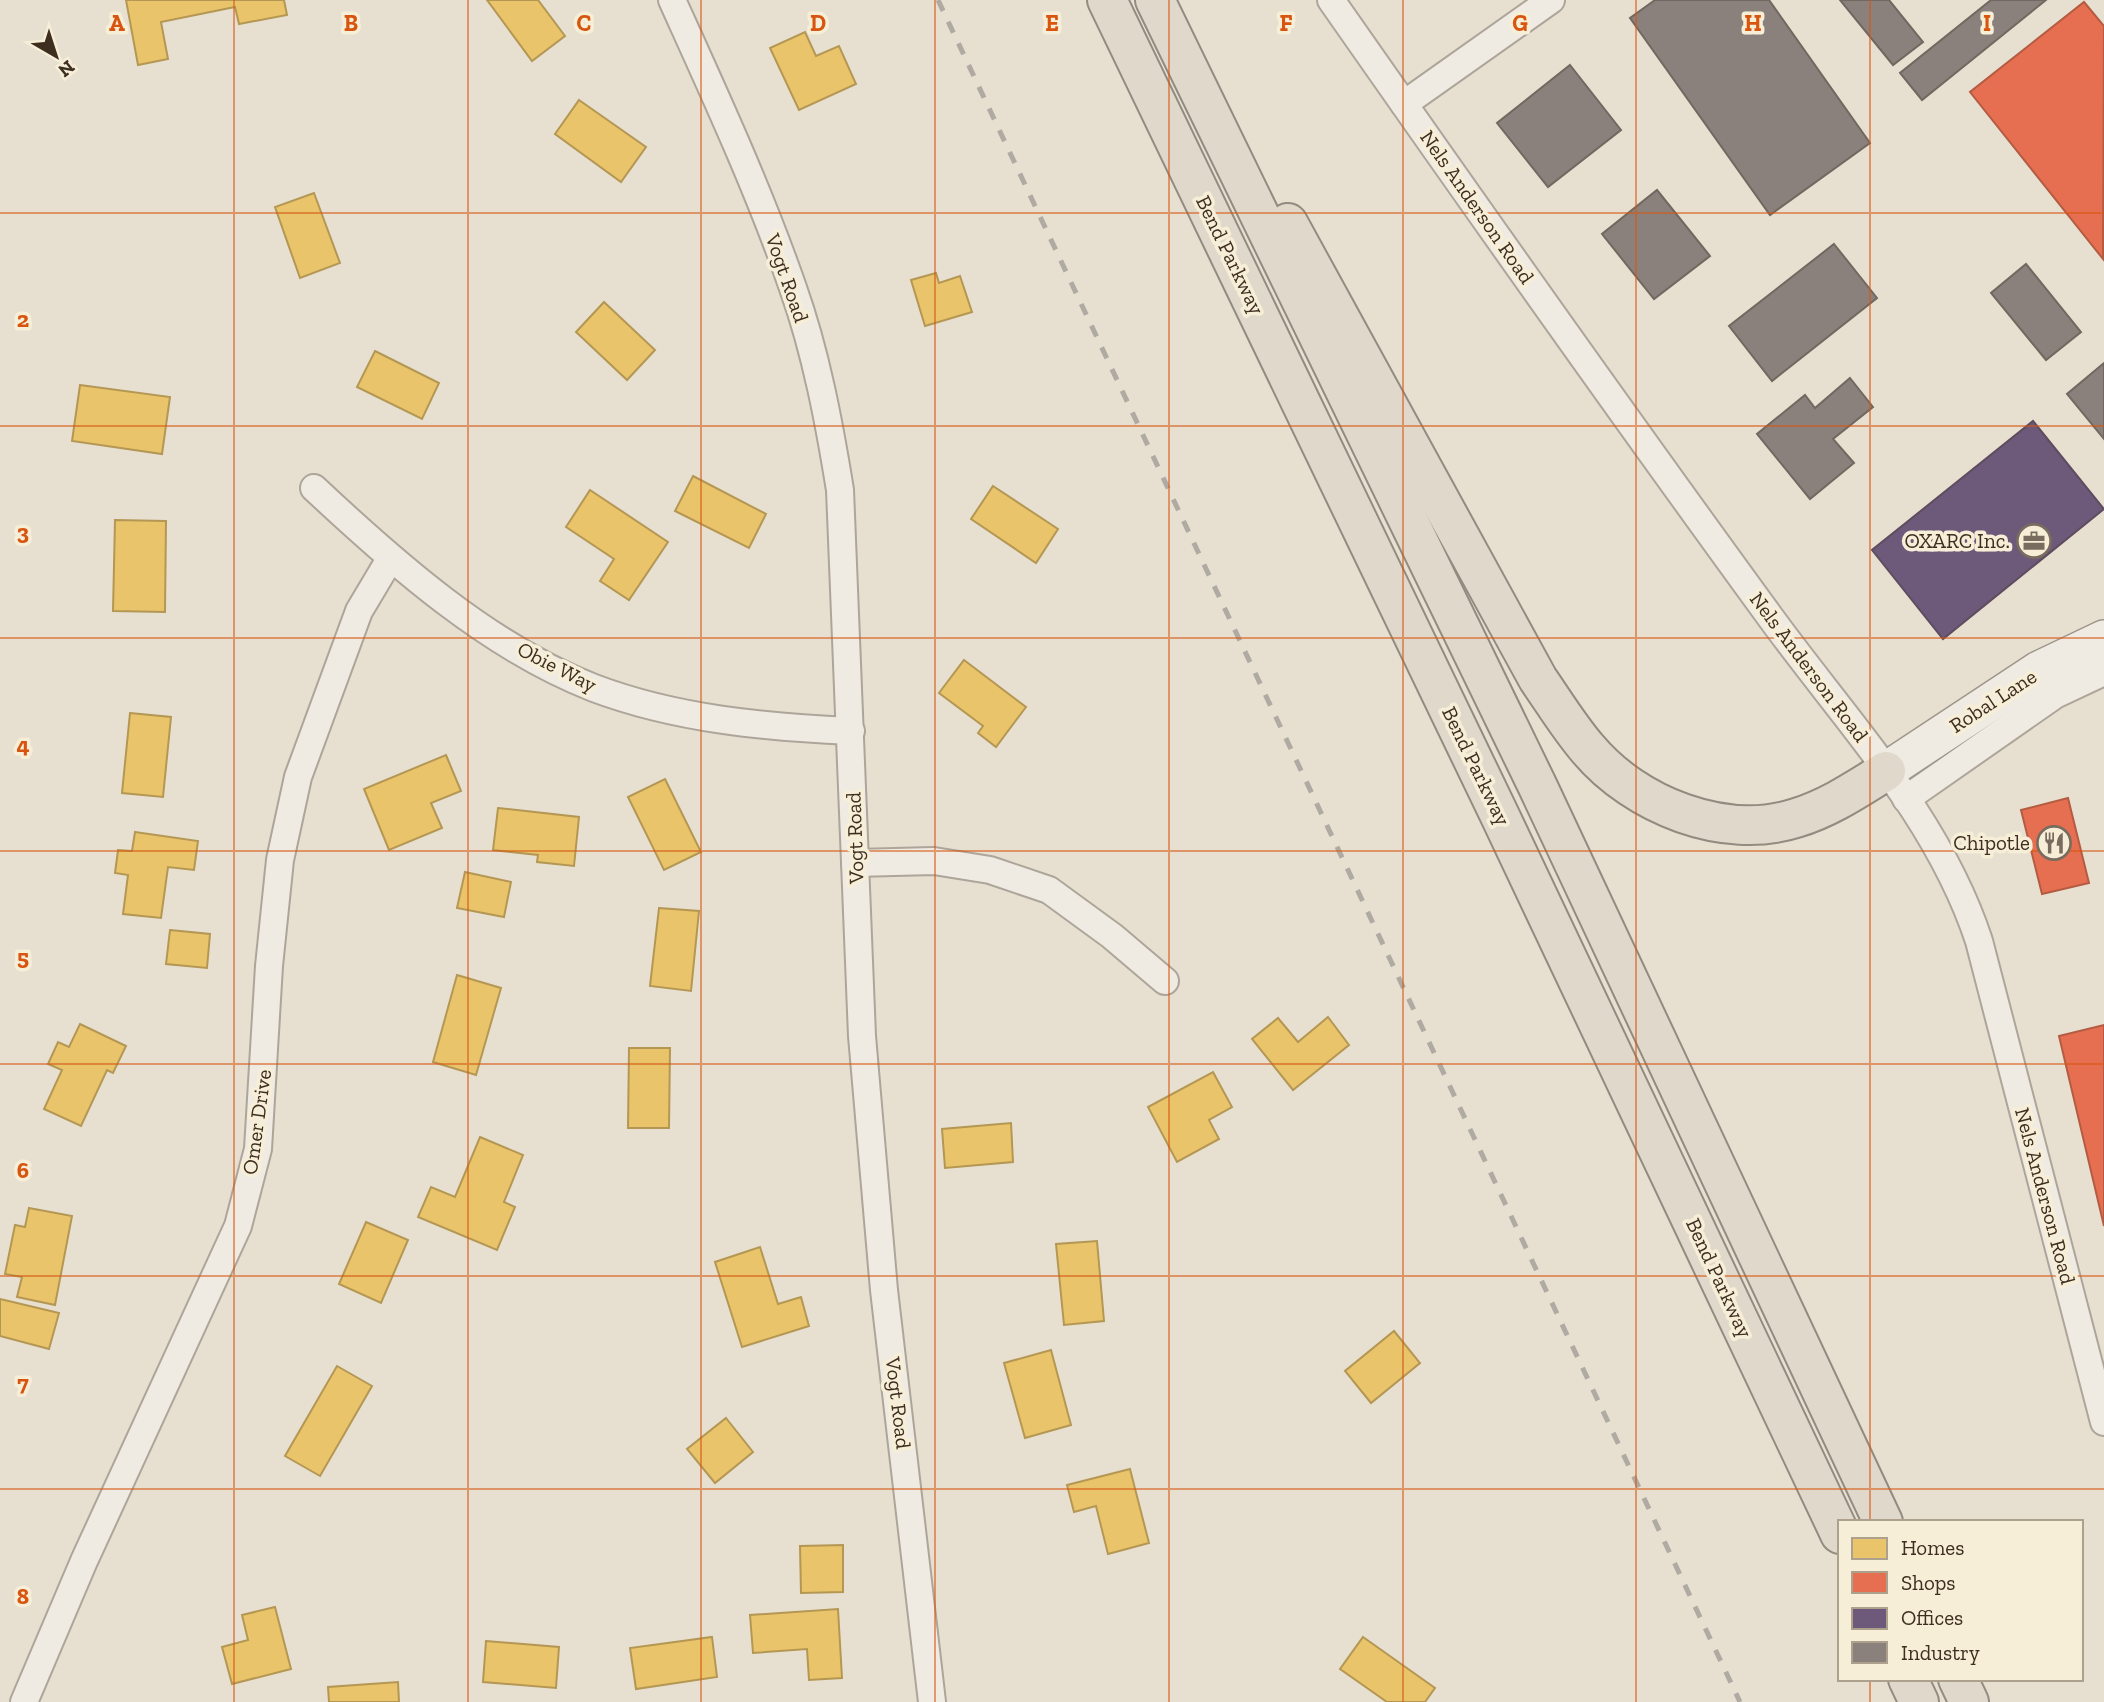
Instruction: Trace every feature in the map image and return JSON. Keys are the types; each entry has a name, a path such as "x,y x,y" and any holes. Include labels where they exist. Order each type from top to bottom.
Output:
{"highway":[{"name":"Bend Parkway","path":"1107,0 1501,818 1838,1530"},
{"name":"Bend Parkway","path":"1156,0 1538,787 1882,1520"},
{"path":"1201,94 1300,240 1538,679 1588,749 1618,778 1644,796 1712,821 1772,823 1794,819 1842,798 1896,785"},
{"path":"1909,1681 1919,1702"},
{"path":"1959,1681 1969,1702"}],"main road":[{"name":"Robal Lane","path":"1896,785 2039,670 2104,639"}],"street":[{"name":"Vogt Road","path":"671,0 756,190 794,290 826,405 840,490 862,1036 871,1159 932,1702"},
{"name":"Nels Anderson Road","path":"1331,0 1769,616 1896,785 1943,853 1966,900 1979,941 2104,1422"},
{"path":"1404,104 1551,0"},
{"name":"Obie Way","path":"314,488 390,559 467,617 538,661 595,688 678,711 753,726 851,731"},
{"name":"Omer Drive","path":"24,1702 84,1561 239,1226 258,1149 280,860 299,777 359,611 390,559"},
{"name":"Robal Lane","path":"1896,785 2055,695 2104,672"},
{"path":"855,863 934,860 990,870 1049,890 1112,936 1164,981"}],"building: Homes":[{"path":"126,0 284,0 287,15 239,24 235,7 161,22 168,59 138,65"},
{"path":"487,0 538,0 565,36 532,61"},
{"path":"805,32 816,56 839,46 856,84 799,110 770,48"},
{"path":"579,100 646,147 621,182 555,134"},
{"path":"314,193 340,263 300,278 275,207"},
{"path":"936,273 939,283 960,276 972,312 925,326 911,280"},
{"path":"604,302 655,350 627,380 576,332"},
{"path":"375,351 439,383 422,419 357,387"},
{"path":"80,385 170,397 162,454 72,441"},
{"path":"693,476 766,514 749,548 675,511"},
{"path":"993,486 1058,529 1036,563 971,519"},
{"path":"590,490 668,542 629,600 600,581 614,559 566,527"},
{"path":"115,520 166,521 165,612 113,611"},
{"path":"964,660 1026,707 996,747 978,733 983,726 939,693"},
{"path":"130,713 171,717 163,797 122,793"},
{"path":"446,755 461,791 431,803 442,828 389,850 364,789"},
{"path":"665,779 701,852 664,870 628,797"},
{"path":"498,808 579,817 574,866 537,862 538,855 493,850"},
{"path":"135,832 198,841 194,870 168,867 161,918 123,914 128,875 115,873 118,850 132,851"},
{"path":"465,872 511,882 504,917 457,908"},
{"path":"659,908 699,911 691,991 650,986"},
{"path":"170,930 210,934 207,968 166,964"},
{"path":"457,975 501,988 476,1075 433,1062"},
{"path":"1328,1017 1349,1045 1293,1090 1252,1039 1278,1018 1298,1042"},
{"path":"80,1024 126,1046 113,1073 107,1070 81,1126 44,1109 62,1070 48,1064 58,1042 69,1047"},
{"path":"629,1048 670,1048 669,1128 628,1128"},
{"path":"1213,1072 1232,1107 1209,1120 1219,1139 1177,1162 1148,1107"},
{"path":"1011,1123 1013,1162 945,1168 942,1129"},
{"path":"480,1137 523,1155 504,1202 515,1207 497,1250 418,1217 431,1187 455,1197"},
{"path":"29,1208 72,1216 55,1305 17,1297 22,1277 5,1274 15,1225 25,1227"},
{"path":"366,1222 408,1240 381,1303 339,1284"},
{"path":"1097,1241 1104,1321 1064,1325 1056,1244"},
{"path":"760,1247 778,1304 801,1297 809,1326 742,1347 715,1262"},
{"path":"0,1299 59,1313 49,1349 0,1336"},
{"path":"1394,1331 1420,1363 1371,1403 1345,1371"},
{"path":"1051,1350 1071,1425 1025,1438 1004,1363"},
{"path":"337,1366 372,1386 320,1476 285,1456"},
{"path":"726,1418 753,1452 715,1483 687,1449"},
{"path":"1130,1469 1149,1543 1108,1554 1096,1506 1074,1512 1067,1485"},
{"path":"843,1545 843,1592 801,1593 800,1546"},
{"path":"275,1607 291,1669 232,1684 222,1647 248,1640 242,1615"},
{"path":"838,1609 842,1678 809,1680 807,1649 753,1653 750,1615"},
{"path":"712,1637 717,1677 636,1689 630,1648"},
{"path":"1363,1637 1435,1688 1425,1702 1387,1702 1340,1669"},
{"path":"486,1641 559,1647 556,1688 483,1682"},
{"path":"398,1682 399,1702 329,1702 328,1687"}],"building: Shops":[{"path":"2084,2 2104,26 2103,259 1970,92"},
{"name":"Chipotle","path":"2068,798 2089,883 2042,894 2021,810"},
{"path":"2104,1025 2104,1226 2059,1036"}],"building: Offices":[{"path":"2033,421 2104,509 1943,639 1872,550"}],"building: Industry":[{"path":"1655,0 1769,0 1870,143 1770,215 1630,18"},
{"path":"1840,0 1889,0 1923,42 1893,65"},
{"path":"1991,0 2046,0 1922,100 1900,73"},
{"path":"1570,65 1621,130 1548,187 1497,123"},
{"path":"1657,190 1710,256 1654,299 1602,234"},
{"path":"1834,244 1877,298 1772,381 1729,326"},
{"path":"2026,264 2081,332 2046,360 1991,293"},
{"path":"2104,363 2104,439 2067,394"},
{"path":"1850,378 1873,407 1833,439 1854,463 1810,499 1757,434 1805,395 1815,408"}],"railway":[{"path":"938,0 1740,1702"}],"place":[{"name":"OXARC Inc.","path":"2034,541"},
{"name":"Chipotle","path":"2054,843"}]}
